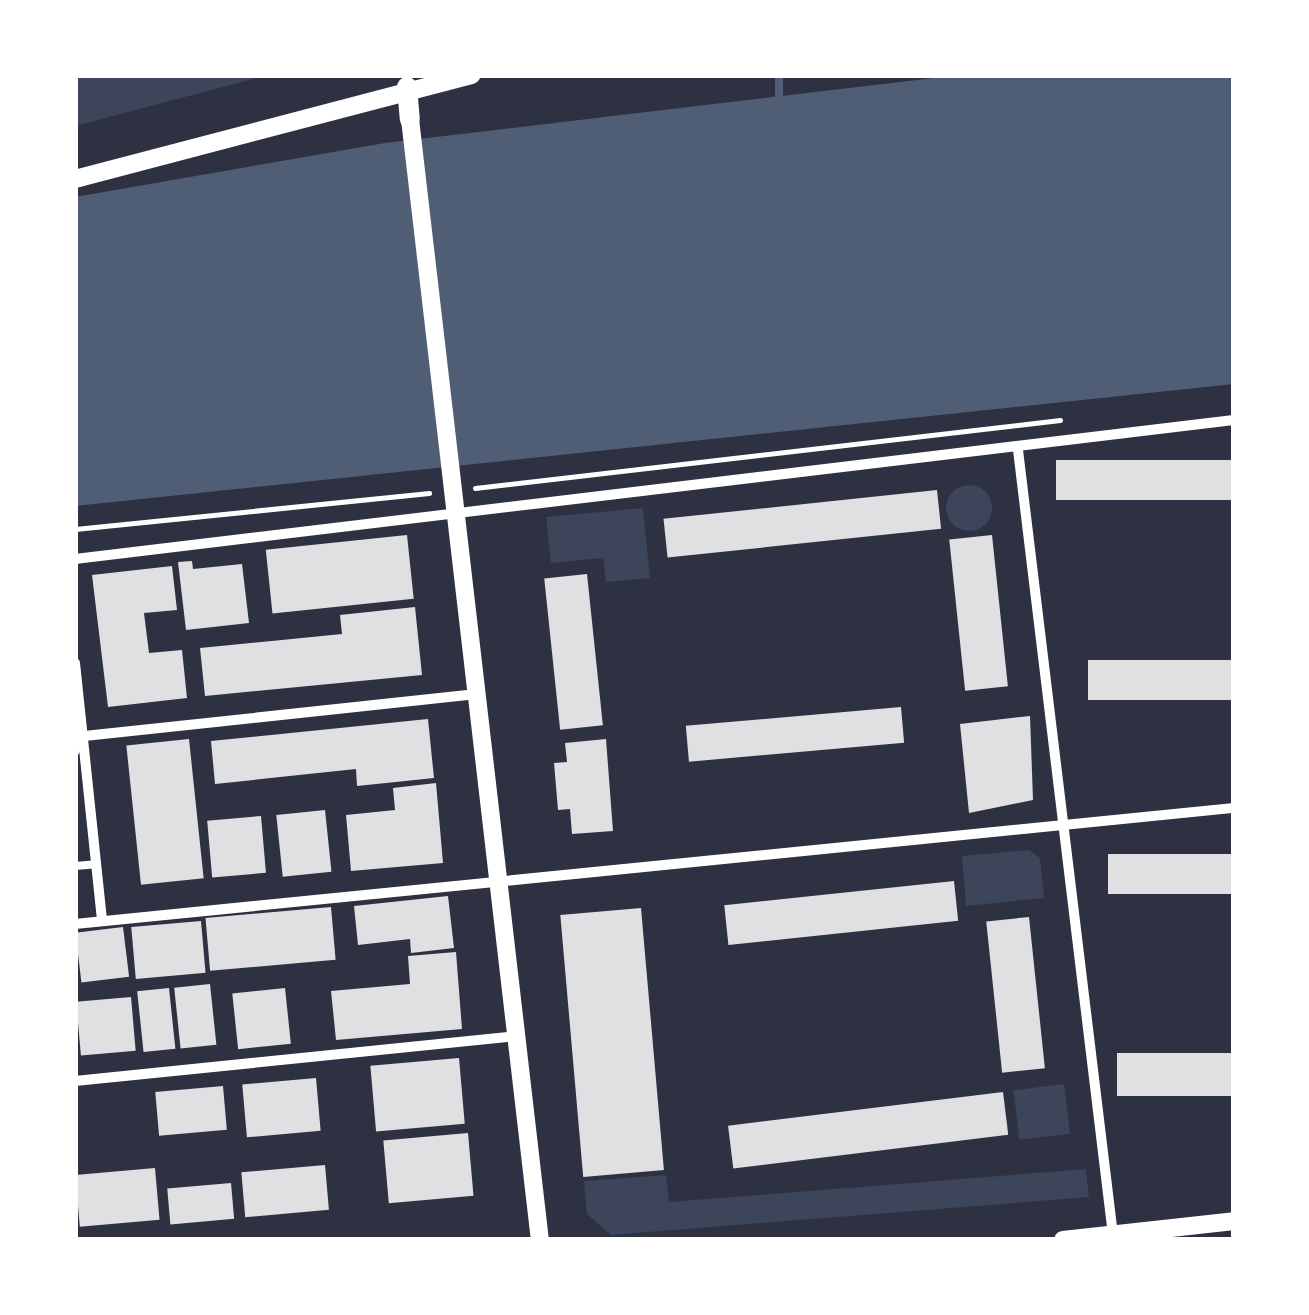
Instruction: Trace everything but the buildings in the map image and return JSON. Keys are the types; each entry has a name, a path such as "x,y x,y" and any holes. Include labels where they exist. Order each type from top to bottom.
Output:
{"main road":[{"path":"410,119 411,81"}],"street":[{"path":"75,179 217,148 411,81 472,75"},
{"path":"410,119 463,489 457,514 540,1240"},
{"path":"75,558 1018,450 1234,420"},
{"path":"1018,450 1113,1235"},
{"path":"75,664 79,737 102,920"},
{"path":"79,737 477,694"},
{"path":"75,924 499,876 1062,828 1234,808"},
{"path":"75,1081 519,1036"},
{"path":"1062,1240 1234,1221"}],"lane":[{"path":"75,752 79,737"},
{"path":"75,866 96,864"}],"path":[{"path":"463,489 1066,419"},
{"path":"75,529 429,493"}],"shaded area":[{"path":"75,75 268,75 75,126"},
{"path":"959,75 1234,75 1234,384 75,506 75,197 385,143"},
{"path":"969,485 985,492 992,508 985,524 969,531 953,524 946,508 953,492"},
{"path":"643,508 650,578 606,582 603,558 551,563 546,517"},
{"path":"1029,850 1040,858 1044,898 966,906 962,856"},
{"path":"1064,1084 1070,1134 1019,1140 1013,1090"},
{"path":"1086,1169 1089,1197 611,1235 587,1214 584,1181 666,1175 669,1202"}],"waterway":[{"path":"779,75 779,100"}]}
